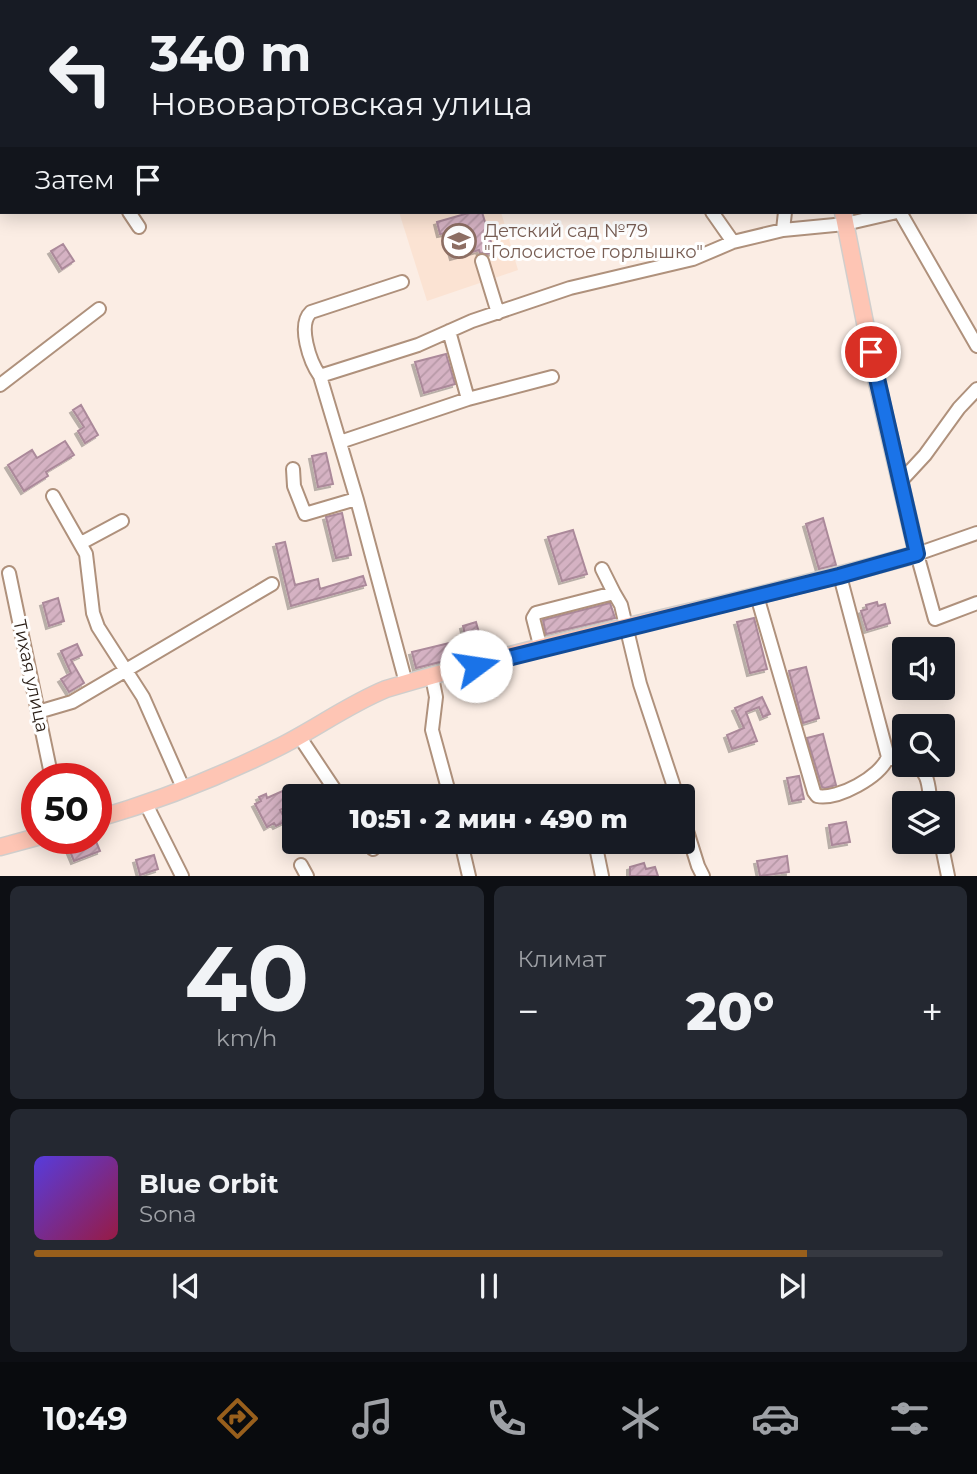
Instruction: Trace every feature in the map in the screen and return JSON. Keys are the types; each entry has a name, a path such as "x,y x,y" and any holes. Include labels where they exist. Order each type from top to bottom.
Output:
{"main road":[{"path":"112,814 184,790 299,736 367,697 406,683 839,576 923,552 900,482 844,218"},
{"path":"0,847 21,841"}],"street":[{"path":"130,214 139,227"},
{"path":"713,214 733,242"},
{"path":"783,230 785,214"},
{"path":"320,376 418,345 449,331 570,288 693,259 733,242 783,230 881,214"},
{"path":"900,214 977,346"},
{"path":"482,261 498,313"},
{"path":"402,282 312,312 306,317 304,325 310,357 320,376 340,442 406,683"},
{"path":"0,385 99,309"},
{"path":"449,331 468,399"},
{"path":"340,442 468,399 552,377"},
{"path":"900,482 977,389"},
{"path":"293,469 294,486 305,514 356,499"},
{"path":"53,496 81,543 90,575 93,613 98,627 143,697 184,790"},
{"path":"81,543 122,521"},
{"path":"977,533 923,552 935,619 977,603"},
{"path":"602,569 621,605 640,684 673,784"},
{"name":"Тихая улица","path":"9,573 49,763"},
{"path":"757,596 815,795 824,797 851,788 881,770 888,757 839,576"},
{"path":"38,712 72,702 272,584"},
{"path":"541,649 533,618 536,613 614,593"},
{"path":"432,677 436,697 432,730 447,784"},
{"path":"299,736 331,784"},
{"path":"888,757 892,758"},
{"path":"146,804 182,876"},
{"path":"695,853 703,876"},
{"path":"464,854 469,876"},
{"path":"597,854 602,876"},
{"path":"943,854 948,876"}],"shaded area":[{"name":"Детский сад №79 \"Голосистое горлышко\"","path":"400,214 502,214 518,270 427,301"}],"building":[{"path":"465,214 483,214 494,252 487,254 480,253 479,250 453,257 446,233 440,234 437,222"},
{"path":"63,244 74,261 62,269 51,251"},
{"path":"446,354 455,384 424,393 415,362"},
{"path":"81,405 98,435 85,443 78,431 84,427 73,410"},
{"path":"65,441 74,455 46,472 48,476 24,491 8,465 32,450 37,458"},
{"path":"326,453 333,484 318,487 312,456"},
{"path":"342,513 351,555 336,558 326,517"},
{"path":"823,518 836,565 819,569 806,524"},
{"path":"573,530 587,574 562,581 548,537"},
{"path":"285,542 295,585 318,579 320,589 363,576 366,585 291,606 276,544"},
{"path":"58,598 64,621 49,626 43,603"},
{"path":"877,602 878,606 885,604 890,623 867,630 861,611 867,609 866,605"},
{"path":"610,603 615,618 546,634 543,620"},
{"path":"754,618 767,669 750,673 737,622"},
{"path":"476,622 484,651 416,668 412,652 466,639 463,626"},
{"path":"77,644 82,655 71,660 84,683 69,692 61,679 71,673 61,651"},
{"path":"806,667 819,718 803,723 789,671"},
{"path":"762,697 770,714 763,717 759,707 746,712 757,741 732,749 727,735 744,728 735,708"},
{"path":"823,734 836,785 825,788 822,787 807,738"},
{"path":"799,776 804,799 792,801 787,778"},
{"path":"282,791 282,823 276,826 274,823 267,827 255,804 261,801 259,797 266,794 267,798"},
{"path":"846,822 850,842 832,845 829,825"},
{"path":"71,854 92,854 74,861"},
{"path":"154,855 158,869 140,875 136,860"},
{"path":"787,856 789,872 760,876 757,861"},
{"path":"644,863 646,869 655,867 658,876 630,876 630,867"}],"place":[{"name":"Детский сад №79 \"Голосистое горлышко\"","path":"459,241"}],"route":[{"path":"476,666 839,576 917,554 871,352"}]}
